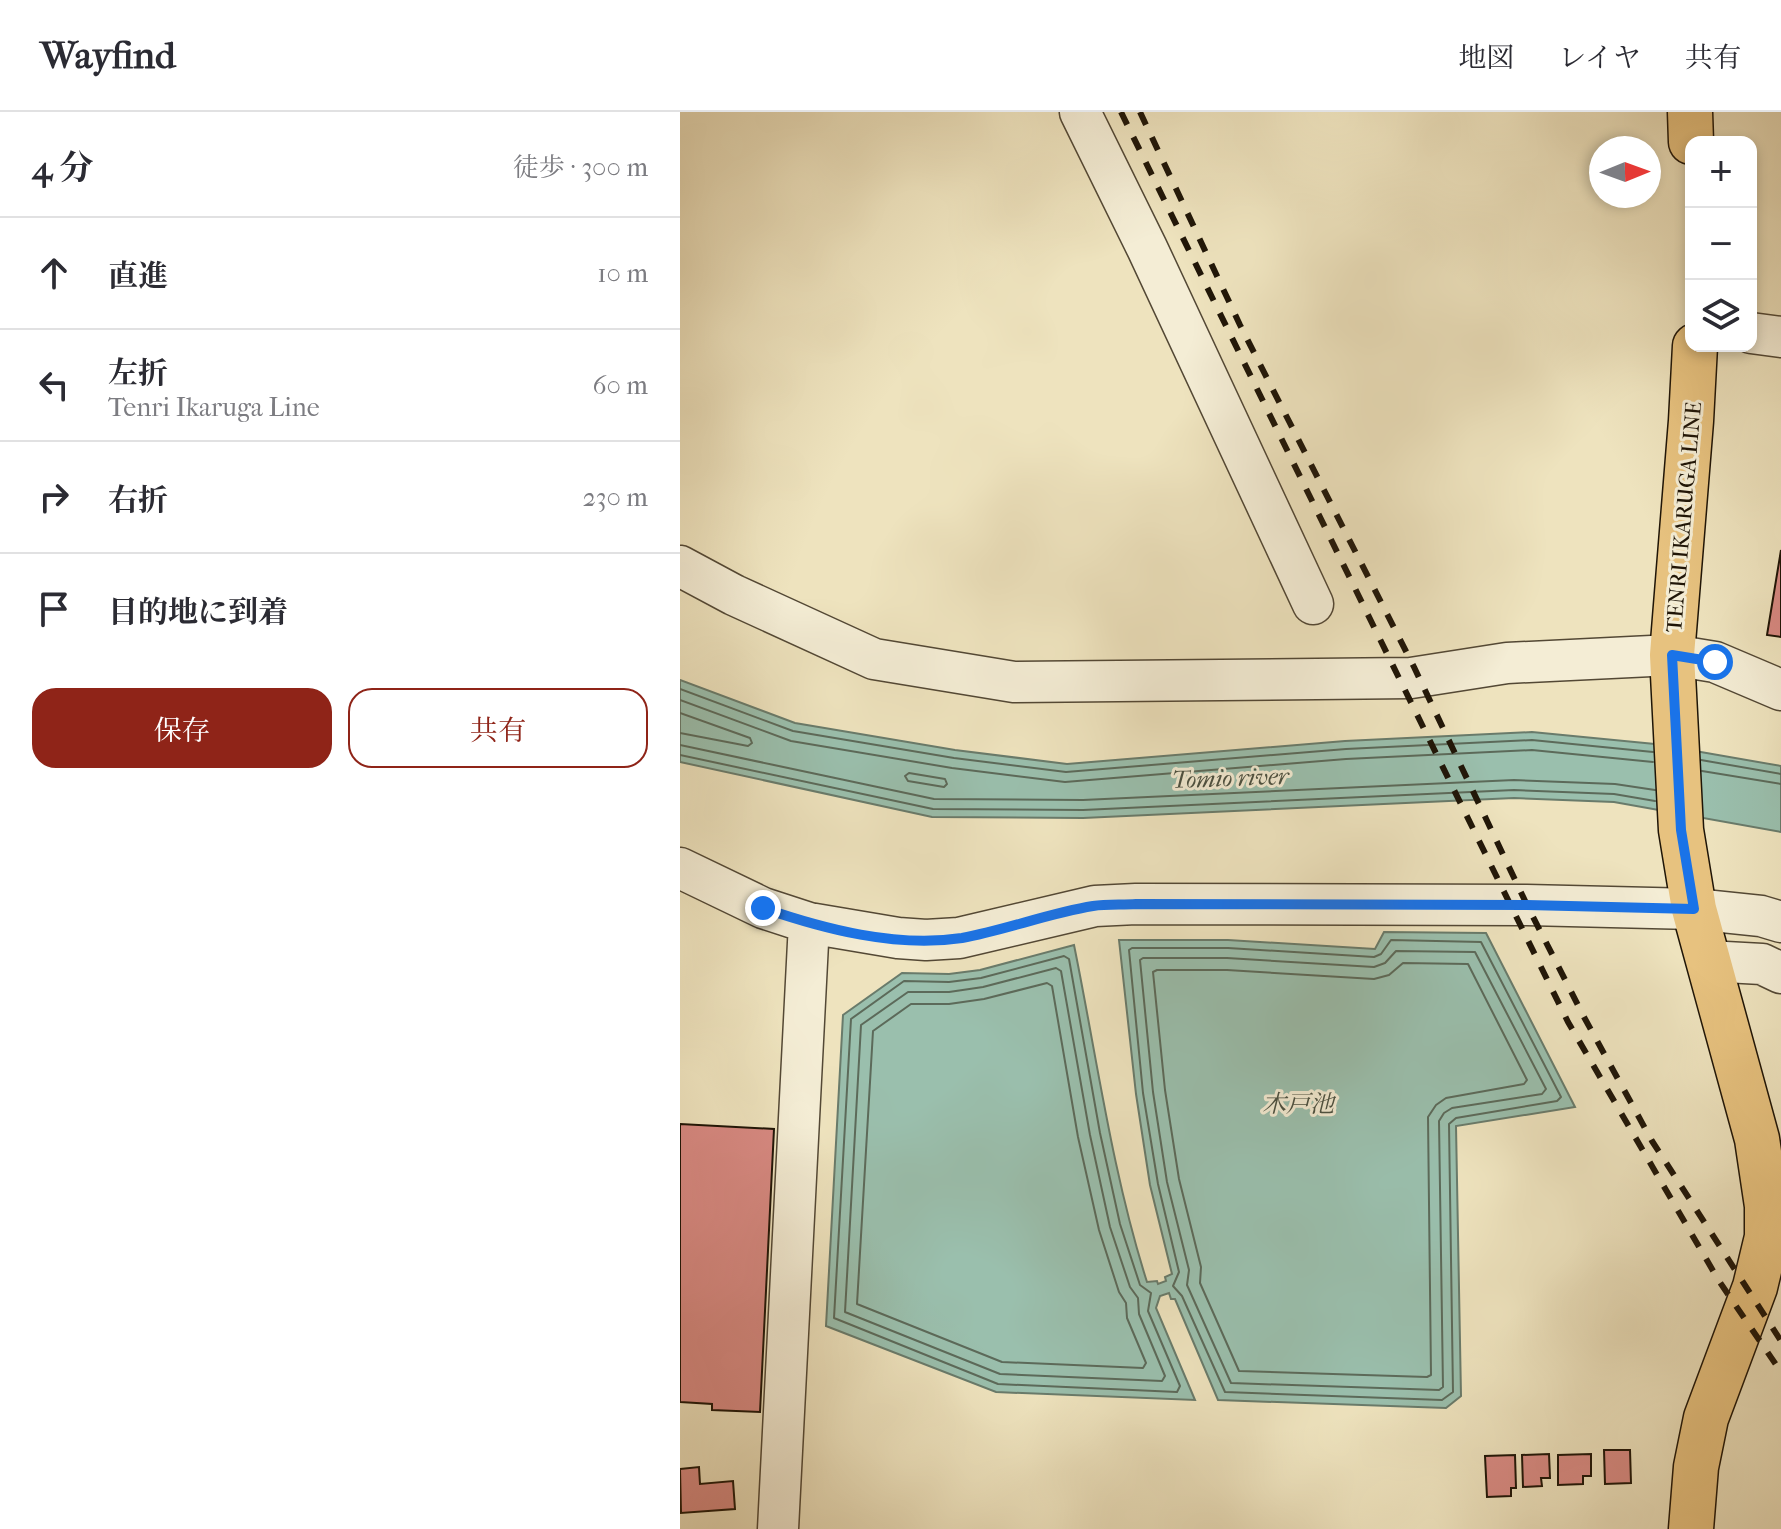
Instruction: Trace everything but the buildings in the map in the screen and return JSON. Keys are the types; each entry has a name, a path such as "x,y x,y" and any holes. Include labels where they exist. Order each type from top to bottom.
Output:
{"main road":[{"path":"1690,112 1691,136"},
{"name":"TENRI IKARUGA LINE","path":"1691,1529 1696,1467 1706,1418 1755,1287 1767,1237 1765,1183 1757,1139 1690,891 1680,816 1672,664 1695,352"}],"street":[{"path":"1080,112 1313,604"},
{"path":"1757,334 1781,337"},
{"path":"680,566 734,595 874,659 1014,682 1411,678 1507,663 1715,662 1781,690"},
{"path":"680,868 763,908 809,923 853,932 926,940 959,938 1095,906 1527,905 1690,891 1781,922"},
{"path":"778,1529 809,923"},
{"path":"1707,961 1762,964 1781,973"}],"water":[{"name":"Tomio river","path":"680,680 795,723 955,750 1067,764 1345,741 1532,732 1655,744 1781,766 1781,832 1614,802 1514,798 1083,818 932,817 680,762"},
{"name":"木戸池","path":"1384,932 1486,933 1575,1107 1456,1126 1461,1396 1446,1408 1218,1400 1175,1299 1171,1299 1169,1293 1160,1296 1156,1308 1195,1400 996,1392 826,1326 843,1015 902,973 949,974 980,970 1074,945 1124,1199 1147,1282 1157,1281 1158,1284 1172,1274 1150,1185 1136,1094 1119,940 1228,940 1375,949"}],"railway":[{"path":"1121,112 1568,1022 1719,1281 1781,1372"},
{"path":"1140,112 1240,325 1414,667 1584,1017 1652,1141 1781,1341"}],"route":[{"path":"763,908 809,923 853,932 926,940 959,938 1095,906 1136,904 1527,905 1694,909 1681,830 1672,655 1715,662"}]}
